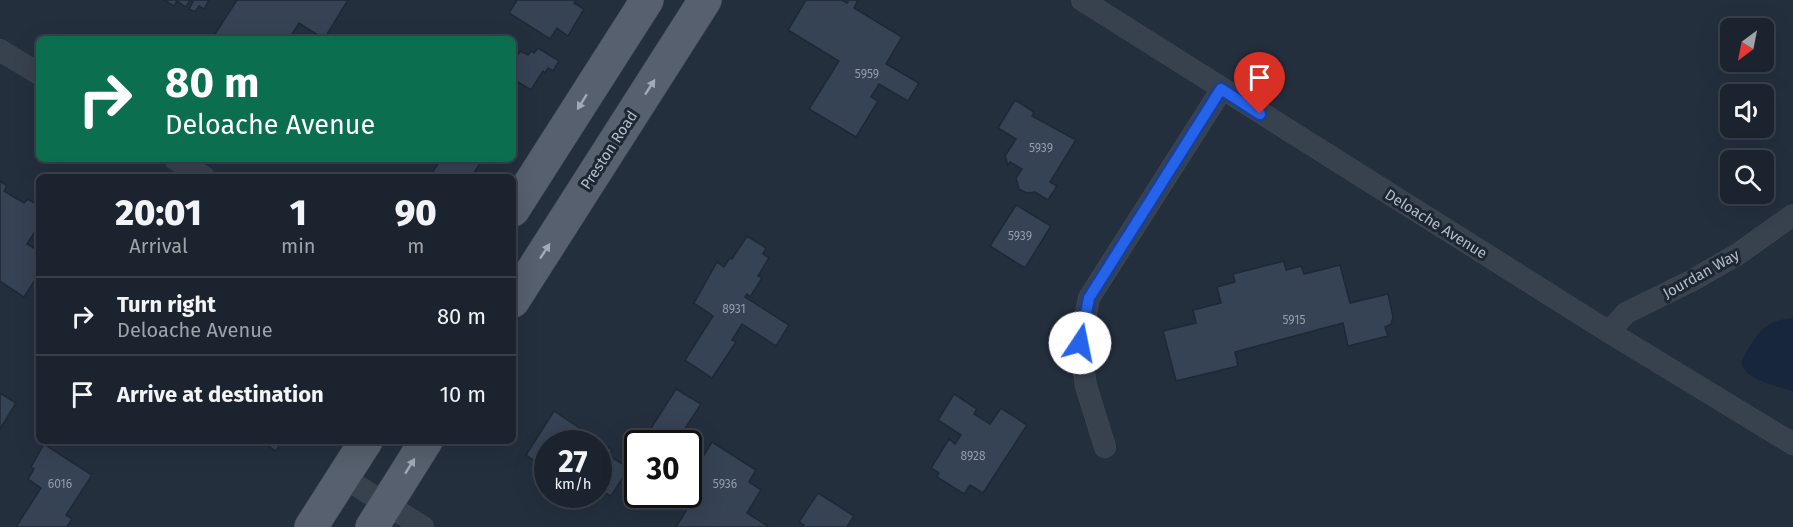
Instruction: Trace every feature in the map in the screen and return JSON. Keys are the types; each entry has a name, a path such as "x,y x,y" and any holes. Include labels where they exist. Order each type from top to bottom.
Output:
{"main road":[{"path":"516,205 647,0"},
{"name":"Preston Road","path":"516,296 705,0"},
{"path":"311,527 364,444"},
{"path":"380,516 424,444"}],"street":[{"name":"Deloache Avenue","path":"1082,0 1609,332 1793,444"},
{"path":"0,50 36,72"},
{"path":"1105,447 1086,386 1080,343 1089,298 1221,89"},
{"path":"180,162 199,174"},
{"name":"Jourdan Way","path":"1609,332 1626,313 1693,280 1738,254 1793,215"},
{"path":"343,477 380,516 423,527"}],"water":[{"path":"1793,318 1793,391 1756,378 1744,369 1741,363 1760,332 1774,322"}],"building":[{"path":"164,0 190,0 186,7 177,1 174,6"},
{"path":"190,0 209,0 204,9 199,6 195,12 189,9 193,2"},
{"path":"237,0 348,0 326,36 319,36 299,23 291,36 214,36"},
{"path":"517,0 576,0 574,3 584,9 568,36 557,28 550,39 509,13"},
{"path":"806,0 842,0 847,3 849,0 858,0 854,8 902,37 886,64 919,83 908,101 879,84 871,97 878,101 856,137 809,109 839,61 788,30"},
{"path":"538,48 559,61 553,71 548,68 545,73 543,71 531,90 516,81 516,57 520,51 528,55 531,51 534,53"},
{"path":"1015,100 1034,112 1032,116 1076,140 1050,182 1057,186 1048,200 1035,192 1027,193 1019,189 1016,178 1022,169 1010,162 1008,165 1005,156 1016,139 998,128"},
{"path":"439,162 481,162 473,174 432,173"},
{"path":"0,181 7,186 4,191 24,203 28,199 36,204 36,230 27,244 36,249 36,279 24,297 0,281"},
{"path":"1016,205 1051,226 1025,268 990,246"},
{"path":"747,236 766,248 763,254 769,258 758,276 762,278 750,297 747,294 745,297 789,325 776,346 742,324 732,340 736,342 712,378 685,360 713,316 694,303 717,262 724,267"},
{"path":"1284,261 1286,270 1301,266 1304,274 1340,265 1350,303 1388,294 1393,317 1391,324 1385,327 1388,336 1348,346 1343,323 1235,352 1238,366 1176,381 1163,331 1196,323 1193,310 1221,303 1217,287 1235,282 1233,274"},
{"path":"676,389 701,404 684,430 650,430"},
{"path":"0,393 16,403 0,429"},
{"path":"954,394 977,409 974,414 990,424 1001,408 1027,425 983,493 970,485 964,494 937,477 939,473 931,468 949,439 955,444 961,435 938,420"},
{"path":"554,411 582,430 542,430"},
{"path":"534,442 534,461 526,455"},
{"path":"712,442 756,470 749,482 761,490 747,513 769,527 676,527 688,508 702,508 702,458"},
{"path":"44,444 92,475 66,515 72,519 67,527 16,527 41,488 28,479 34,469 31,467"},
{"path":"266,444 280,444 276,451"},
{"path":"612,457 624,465 624,476 612,494"},
{"path":"818,493 854,516 847,527 803,527 804,525 799,522"}],"route":[{"path":"1080,343 1089,298 1221,89 1260,114"}]}
